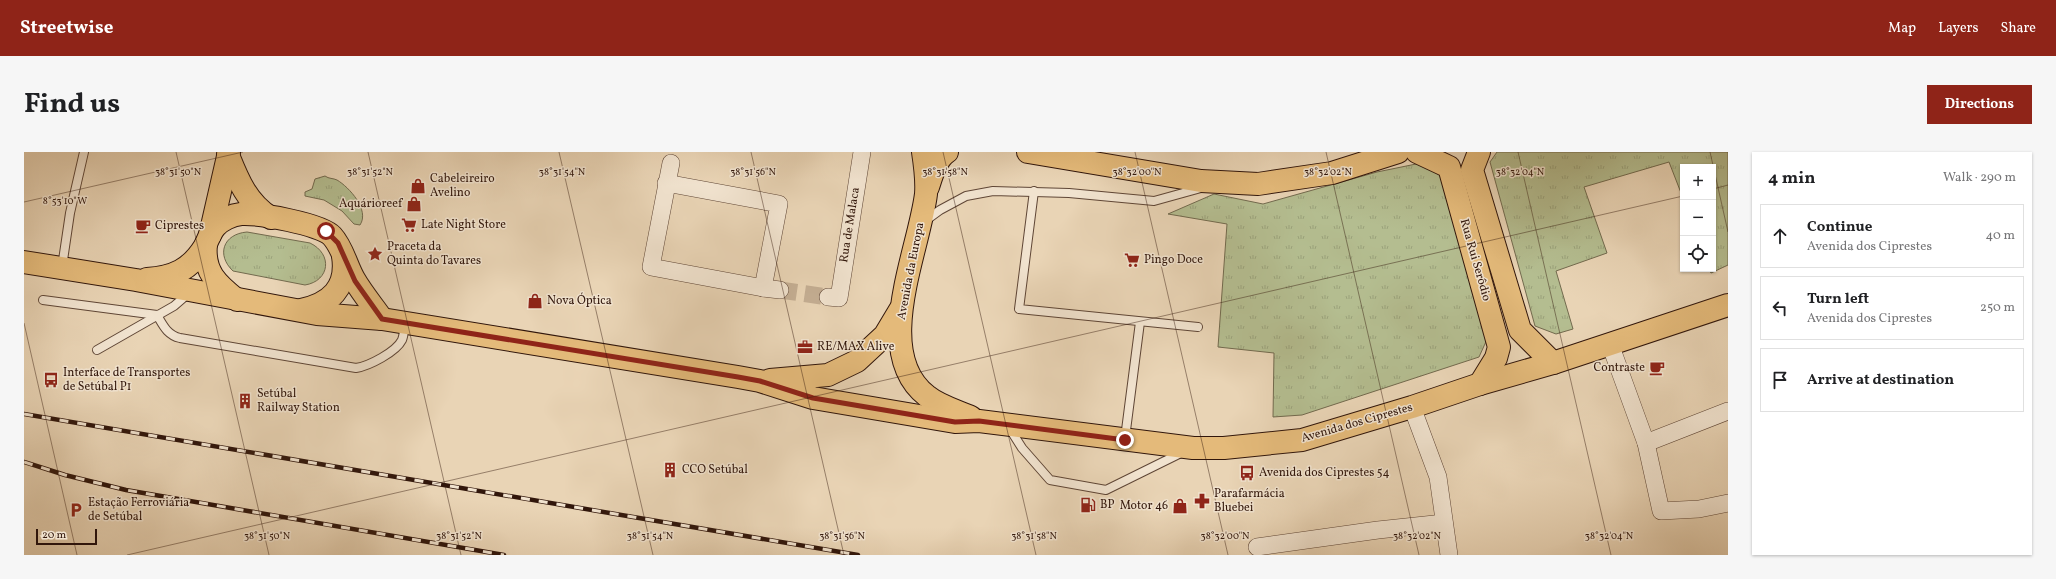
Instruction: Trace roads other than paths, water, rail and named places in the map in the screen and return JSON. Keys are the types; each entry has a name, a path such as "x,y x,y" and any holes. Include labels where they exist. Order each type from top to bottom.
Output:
{"main road":[{"name":"Avenida da Europa","path":"923,152 926,194 903,305 900,330 902,357 908,375 927,396 979,421"},
{"path":"926,194 933,172 942,155 946,152"},
{"path":"1028,152 1219,182 1258,184 1332,173 1398,152"},
{"name":"Rua Rui Serôdio","path":"1417,152 1449,167 1499,346 1496,358 1480,384"},
{"name":"Rua Rui Serôdio","path":"1479,152 1472,170 1520,330 1553,363"},
{"path":"228,153 240,184 248,198 261,212 271,218"},
{"path":"228,153 208,240 207,266 212,275 226,292 237,300"},
{"name":"Avenida dos Ciprestes","path":"136,280 156,278 183,270 194,262 215,227 231,216 251,214 320,228 331,235 338,243 355,281 382,319"},
{"name":"Avenida dos Ciprestes","path":"298,311 320,304 329,299 336,292 343,275 342,253"},
{"name":"Avenida dos Ciprestes","path":"24,262 136,280 191,292 298,311 382,319 760,381 813,398 955,422 979,421 1008,424 1193,448 1224,448 1302,440 1412,407 1480,384 1553,363 1728,304"},
{"path":"760,381 828,374 857,361 885,335 903,305"}],"street":[{"name":"Rua de Malaca","path":"833,298 862,152"},
{"path":"671,163 651,267 780,290"},
{"path":"666,183 779,204 764,288"},
{"path":"1610,344 1646,443 1662,512 1728,503"},
{"path":"1412,407 1438,477 1449,555"},
{"path":"1646,443 1728,411"},
{"path":"1257,547 1378,530 1444,523"}],"lane":[{"path":"62,268 70,213 84,152"},
{"path":"920,225 940,210 966,196 1003,190 1034,191 1154,201 1219,182"},
{"path":"1034,191 1019,309 1198,328"},
{"path":"100,348 174,306 191,292"},
{"path":"43,300 157,315"},
{"path":"157,315 166,331 172,336 356,368 367,366 399,345 403,338 405,323"},
{"path":"1125,440 1140,322"},
{"path":"1008,424 1022,448 1050,480 1106,490 1193,448"}],"tunnel":[{"path":"780,290 828,297"}],"railway":[{"path":"24,414 858,555"},
{"path":"24,462 65,475 126,490 504,555"}],"place":[{"name":"Cabeleireiro Avelino","path":"418,186"},
{"name":"Aquárioreef","path":"414,204"},
{"name":"Late Night Store","path":"409,225"},
{"name":"Ciprestes","path":"143,226"},
{"name":"Praceta da Quinta do Tavares","path":"375,254"},
{"name":"Pingo Doce","path":"1132,260"},
{"name":"Nova Óptica","path":"535,301"},
{"name":"RE/MAX Alive","path":"805,347"},
{"name":"Contraste","path":"1657,368"},
{"name":"Interface de Transportes de Setúbal P1","path":"51,380"},
{"name":"Setúbal Railway Station","path":"245,401"},
{"name":"CCO Setúbal","path":"670,470"},
{"name":"Avenida dos Ciprestes 54","path":"1247,473"},
{"name":"Parafarmácia Bluebei","path":"1202,501"},
{"name":"BP","path":"1088,505"},
{"name":"Motor 46","path":"1180,506"},
{"name":"Estação Ferroviária de Setúbal","path":"76,510"}]}
